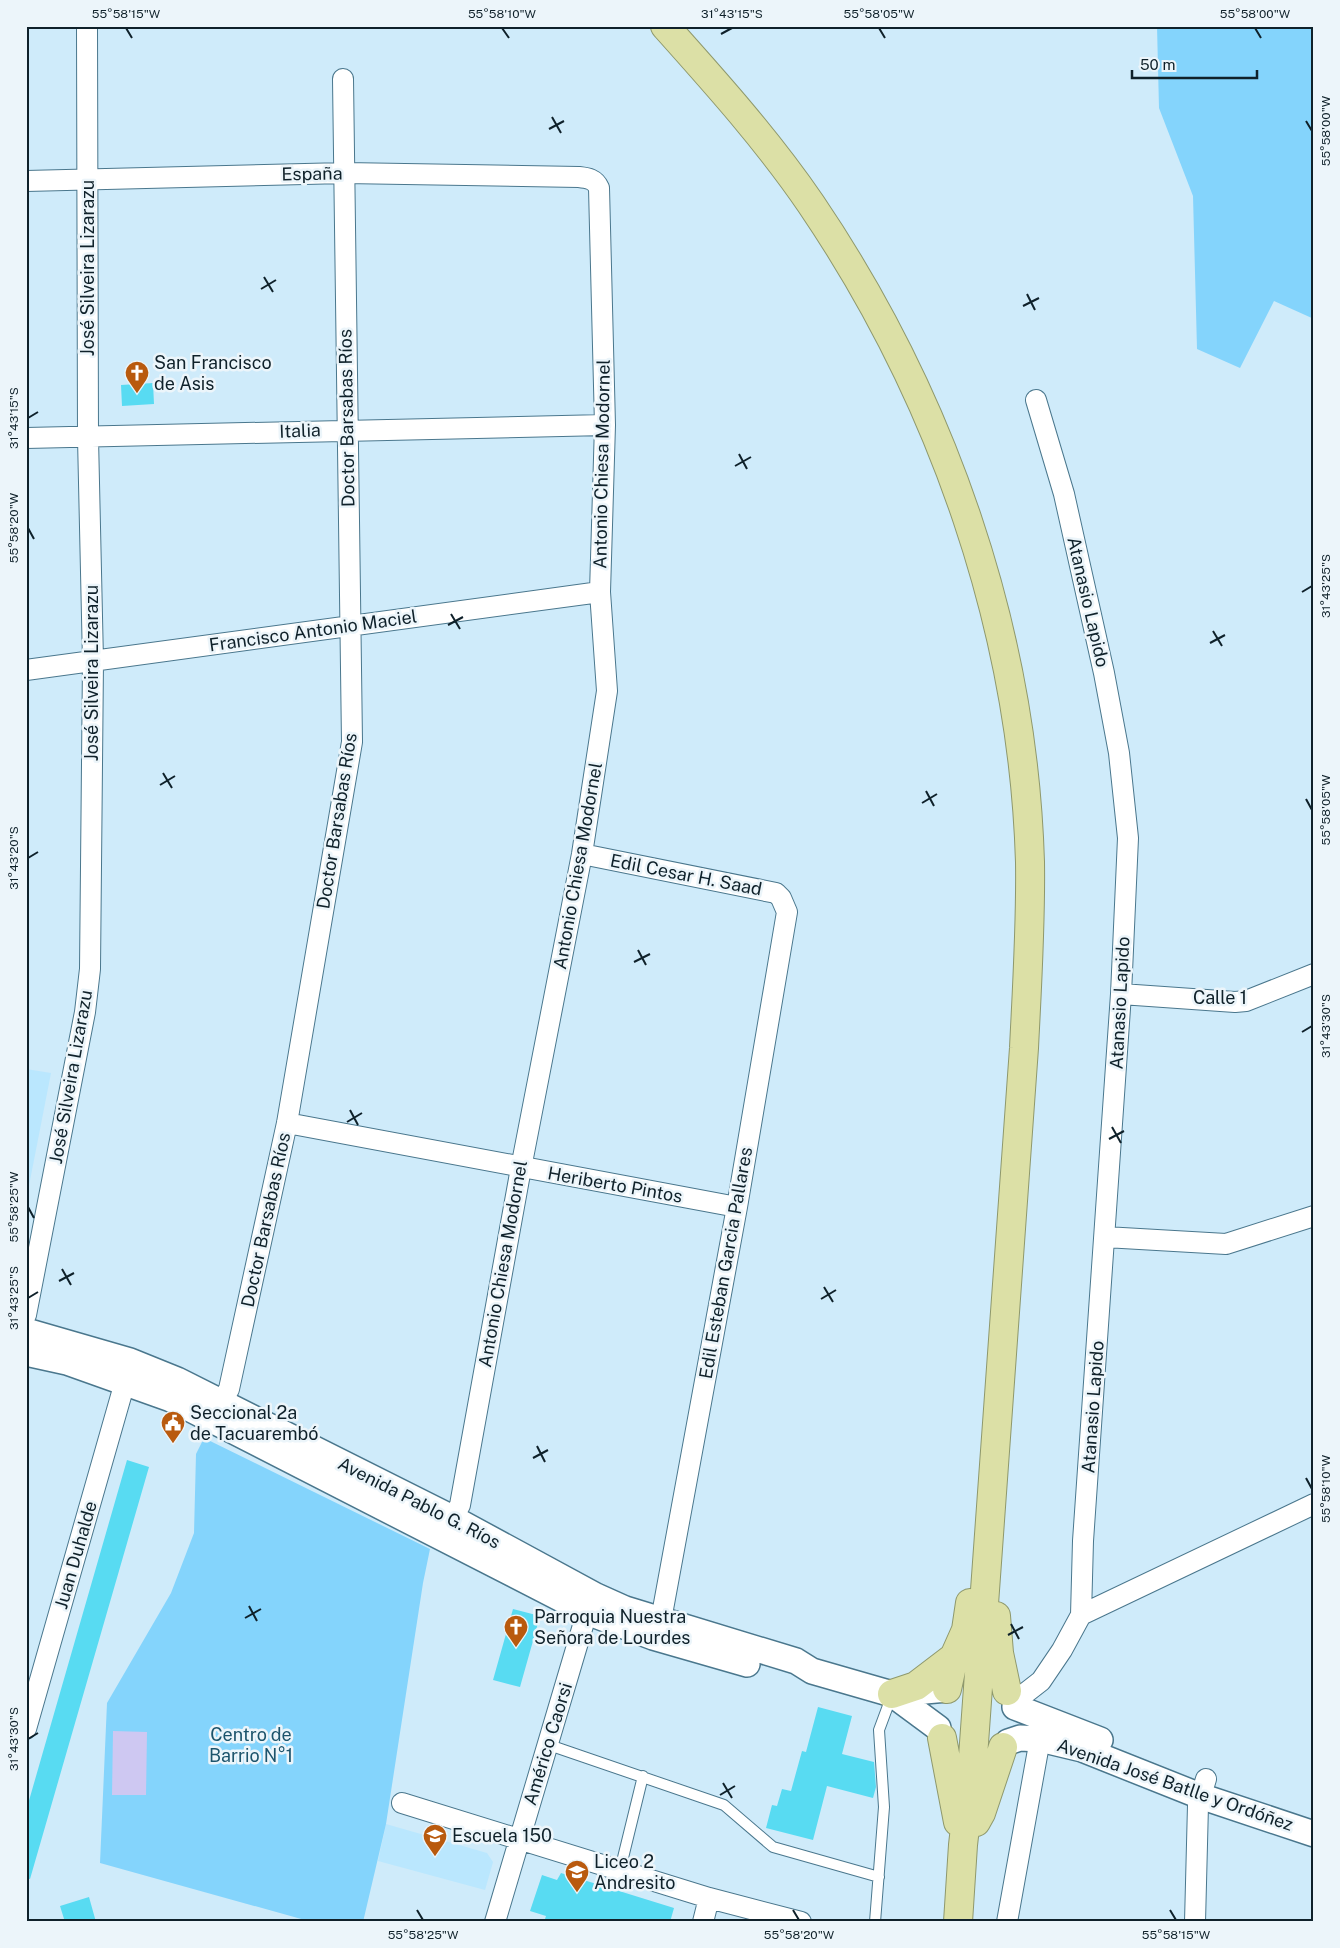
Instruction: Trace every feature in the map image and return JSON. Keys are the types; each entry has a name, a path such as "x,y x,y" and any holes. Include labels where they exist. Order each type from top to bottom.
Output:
{"highway":[{"path":"665,26 778,160 809,202 837,244 883,324 925,410 955,486 982,568 1005,661 1016,718 1023,772 1030,862 1029,946 973,1757 958,1922"},
{"path":"947,1690 954,1657 966,1630 973,1587 987,1555"},
{"path":"987,1555 995,1591 999,1653 1012,1700"},
{"path":"892,1694 916,1686 954,1657"},
{"path":"940,1733 964,1845"},
{"path":"964,1845 980,1813 1005,1745"}],"street":[{"name":"José Silveira Lizarazu","path":"26,1314 85,1012 90,969 94,661 88,438 87,26"},
{"name":"Doctor Barsabas Ríos","path":"221,1403 229,1388 287,1123 352,742 346,430 343,79"},
{"name":"España","path":"26,181 345,173 579,177 590,179 597,183"},
{"name":"Antonio Chiesa Modornel","path":"447,1528 460,1505 521,1168 582,854 607,691 600,592 605,425 600,195 597,183"},
{"name":"Atanasio Lapido","path":"1036,400 1064,494 1104,673 1119,753 1128,838 1121,994 1083,1540 1081,1616"},
{"name":"Italia","path":"26,438 605,425"},
{"name":"Francisco Antonio Maciel","path":"26,670 600,592"},
{"name":"Edil Cesar H. Saad","path":"582,854 776,893 785,905"},
{"name":"Edil Esteban Garcia Pallares","path":"661,1620 737,1207 786,921 787,912 785,905"},
{"name":"Calle 1","path":"1121,994 1235,1002 1246,1001 1314,974"},
{"name":"Heriberto Pintos","path":"287,1123 737,1207"},
{"path":"1105,1237 1226,1244 1314,1216"},
{"name":"Avenida Pablo G. Ríos","path":"26,1331 130,1361 177,1380 447,1528 653,1637 790,1676 812,1671"},
{"name":"Avenida Pablo G. Ríos","path":"26,1353 67,1362 171,1399 447,1528"},
{"name":"Juan Duhalde","path":"26,1729 125,1382"},
{"path":"1005,1745 1016,1725 1012,1700 1041,1681 1062,1650 1081,1616 1314,1504"},
{"name":"Avenida Pablo G. Ríos","path":"592,1604 625,1608 796,1661 812,1671 892,1694 947,1690"},
{"name":"Américo Caorsi","path":"495,1922 592,1604"},
{"path":"940,1733 937,1714 940,1701 947,1690 962,1680 978,1677"},
{"name":"Avenida José Batlle y Ordóñez","path":"978,1677 989,1679 999,1684 1012,1700 1084,1742 1314,1834"},
{"name":"Avenida Pablo G. Ríos","path":"892,1694 940,1733 955,1751 973,1757"},
{"name":"Avenida José Batlle y Ordóñez","path":"973,1757 989,1755 1020,1738 1084,1742"},
{"path":"1008,1922 1040,1739"},
{"path":"1195,1922 1198,1805 1203,1788"},
{"name":"Avenida José Batlle y Ordóñez","path":"1203,1788 1314,1817"},
{"path":"402,1803 709,1898 801,1922"},
{"path":"703,1922 709,1898"}],"lane":[{"path":"874,1922 884,1807 879,1730 892,1694"},
{"path":"549,1745 724,1805 773,1847 878,1876"},
{"path":"620,1870 643,1776"}],"shaded area":[{"path":"26,1069 51,1073 26,1201"},
{"path":"113,1731 147,1732 146,1795 112,1795"},
{"name":"Escuela 150","path":"386,1824 487,1853 493,1862 485,1890 378,1861"}],"green space":[{"path":"1157,26 1314,26 1314,319 1274,301 1240,368 1197,349 1193,196 1159,108"},
{"name":"Centro de Barrio N°1","path":"204,1438 430,1549 423,1583 386,1824 363,1922 312,1922 100,1863 107,1703 171,1593 194,1533 196,1454"}],"building":[{"name":"San Francisco de Asis","path":"153,383 154,404 122,406 121,385"},
{"path":"127,1460 149,1467 30,1879 26,1878 26,1811"},
{"name":"Parroquia Nuestra Señora de Lourdes","path":"513,1609 540,1616 520,1687 493,1680"},
{"path":"818,1707 852,1716 842,1754 874,1762 876,1787 873,1798 827,1786 813,1840 766,1828 772,1805 777,1806 782,1789 791,1791 802,1751 806,1752"},
{"name":"Liceo 2 Andresito","path":"561,1873 674,1908 670,1922 544,1922 546,1916 530,1911 542,1875 557,1880"},
{"path":"89,1897 96,1922 65,1922 60,1906"}],"place":[{"name":"San Francisco de Asis","path":"137,394"},
{"name":"Seccional 2a de Tacuarembó","path":"173,1444"},
{"name":"Parroquia Nuestra Señora de Lourdes","path":"516,1648"},
{"name":"Escuela 150","path":"435,1857"},
{"name":"Liceo 2 Andresito","path":"577,1893"}]}
